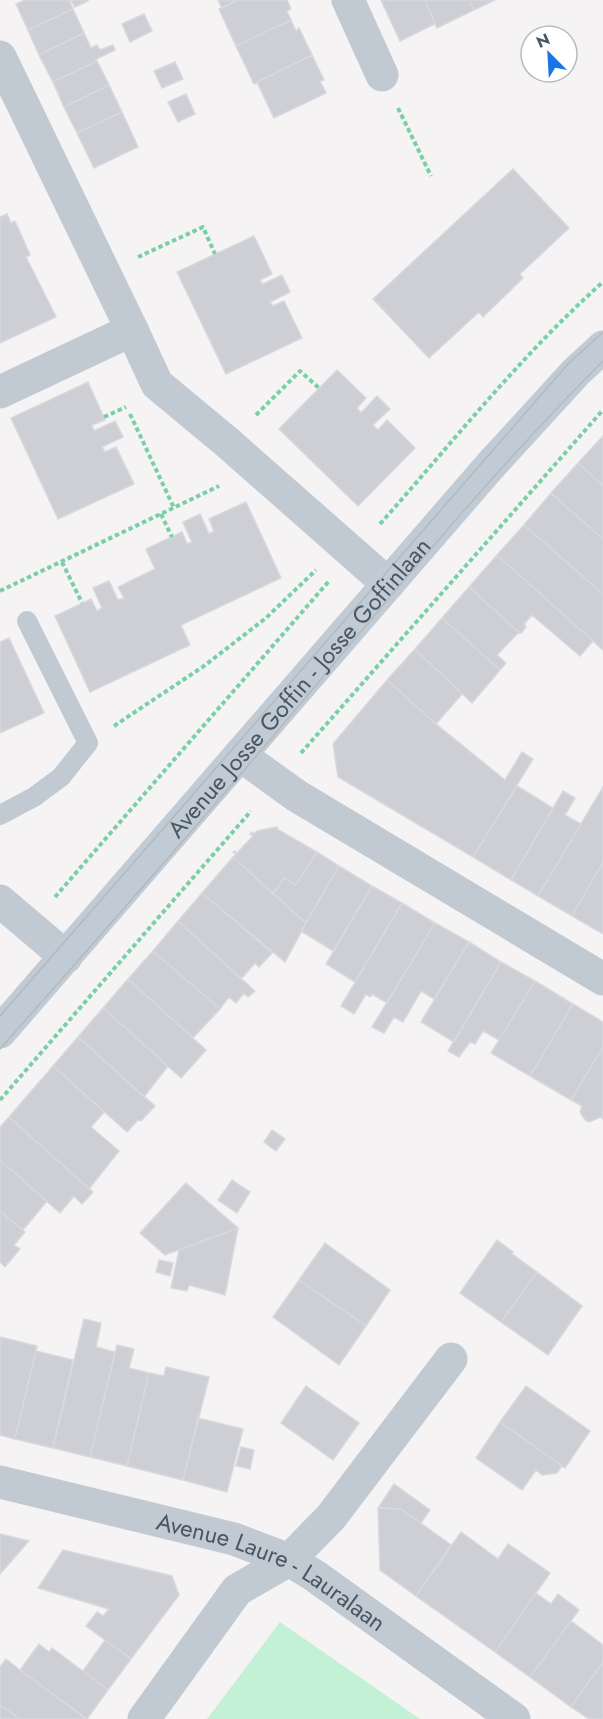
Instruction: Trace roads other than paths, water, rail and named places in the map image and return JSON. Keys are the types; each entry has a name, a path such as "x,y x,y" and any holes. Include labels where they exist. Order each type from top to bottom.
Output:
{"main road":[{"name":"Avenue Josse Goffin - Josse Goffinlaan","path":"0,1032 532,419 603,347"}],"street":[{"path":"348,0 382,75"},
{"path":"0,57 157,384 388,584"},
{"path":"0,392 132,330"},
{"path":"240,755 297,795 603,979"},
{"path":"0,901 66,957"},
{"path":"144,1719 237,1590 289,1560 332,1517 451,1359"},
{"name":"Avenue Laure - Lauralaan","path":"0,1482 234,1539 289,1560 315,1576 514,1719"}],"lane":[{"path":"0,815 34,797 61,777 88,743 27,621"}],"tram line":[{"path":"0,1016 568,364 603,332"},
{"path":"0,1049 207,813 476,497 603,361"}]}
